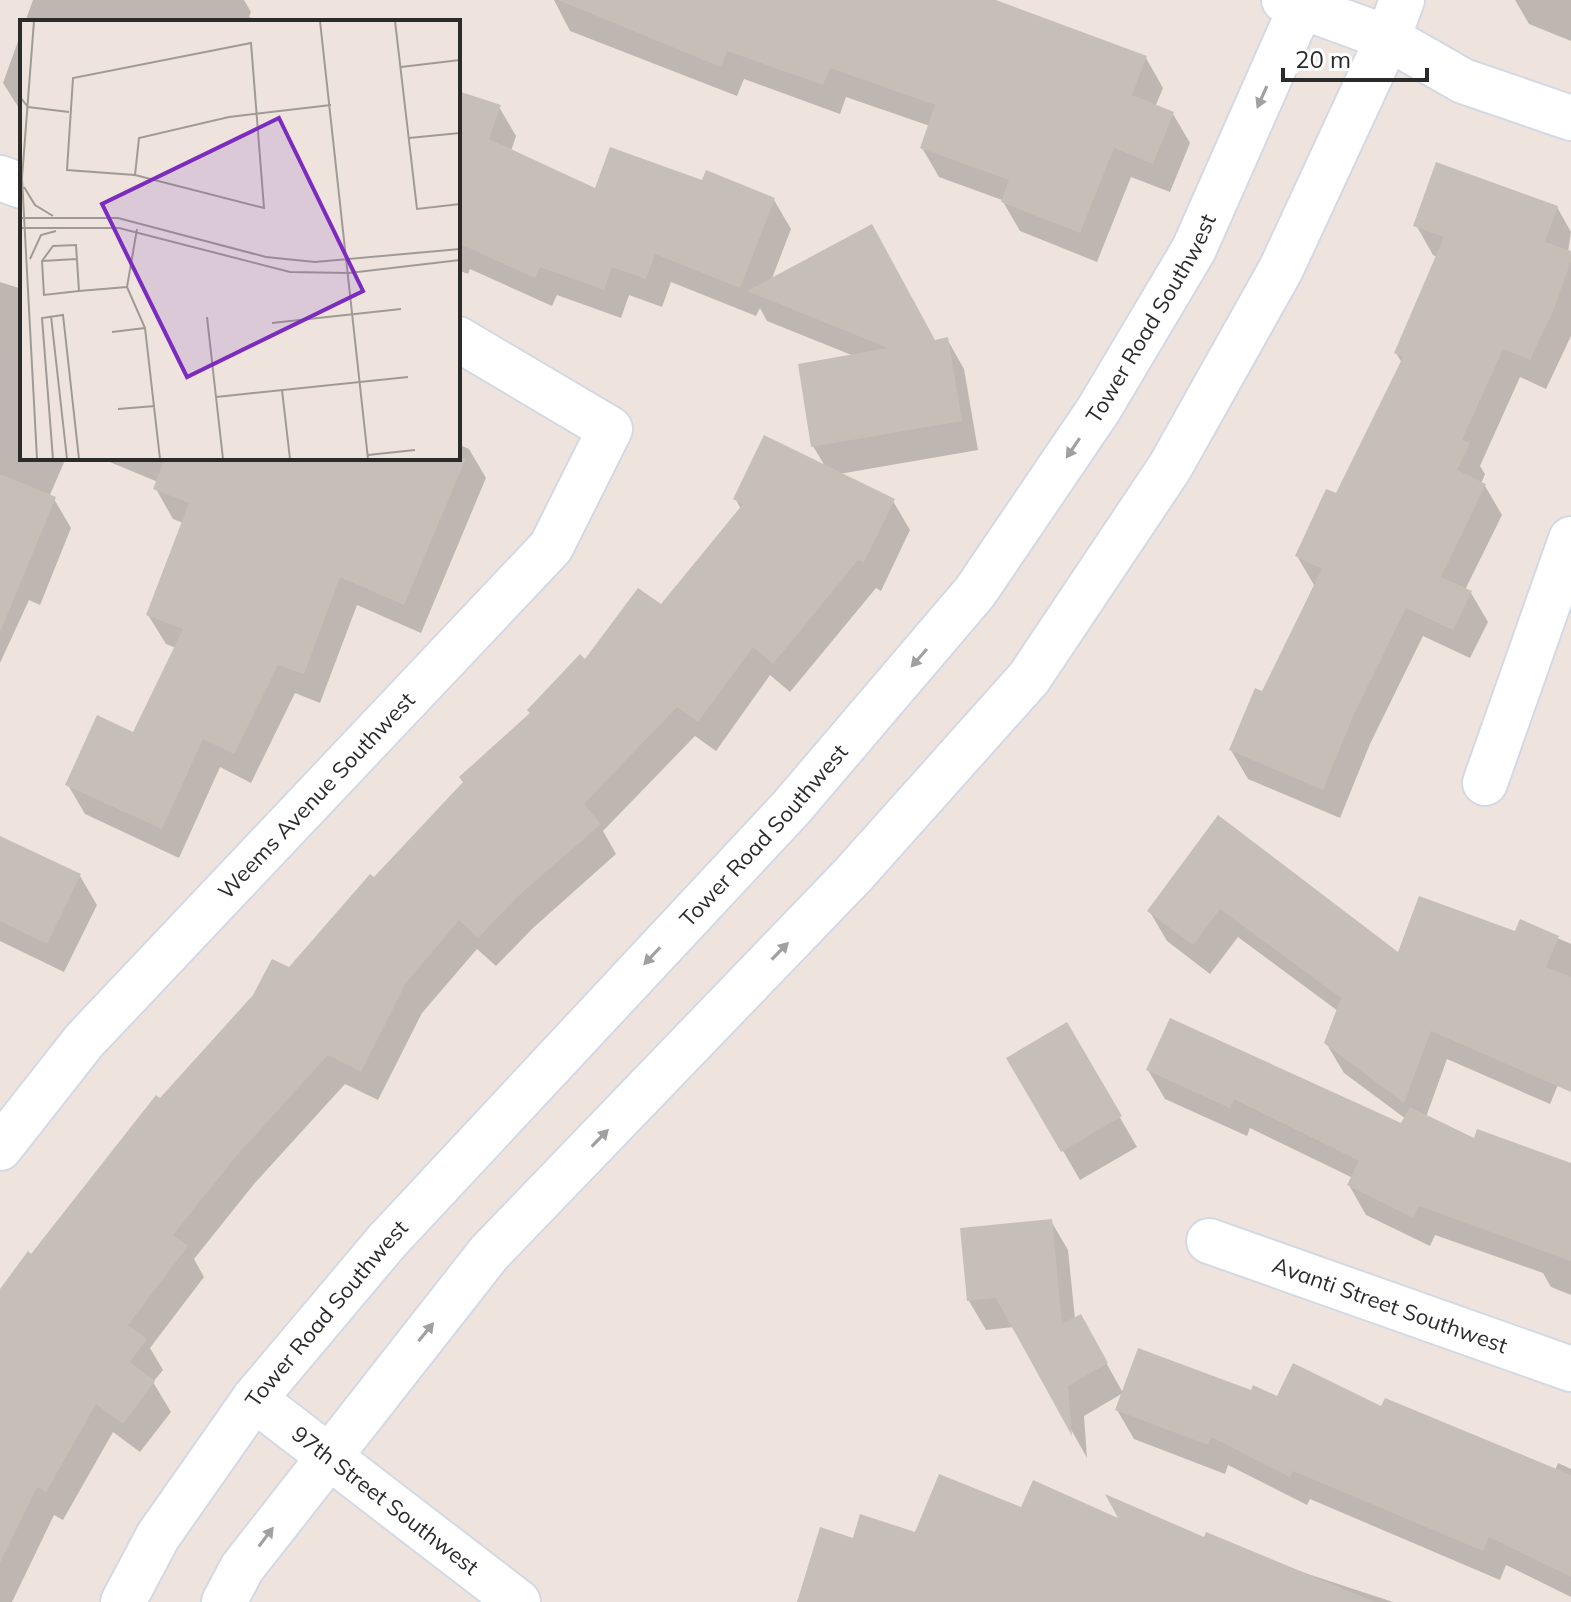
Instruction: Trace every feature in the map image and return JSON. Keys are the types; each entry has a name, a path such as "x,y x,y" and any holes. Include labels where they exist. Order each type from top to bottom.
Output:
{"street":[{"path":"1297,2 1395,19 1463,81 1571,118"},
{"name":"Tower Road Southwest","path":"123,1602 158,1536 254,1399 387,1241 791,808 975,592 1099,409 1194,249 1297,2"},
{"path":"224,1602 242,1568 489,1253 853,875 1029,678 1170,467 1281,269 1395,19"},
{"path":"0,178 20,185"},
{"name":"Weems Avenue Southwest","path":"0,1148 84,1041 551,547 610,429 460,340"},
{"path":"1485,783 1571,539"},
{"name":"Avanti Street Southwest","path":"1209,1241 1571,1369"},
{"name":"97th Street Southwest","path":"254,1399 518,1602"}],"building":[{"path":"558,0 996,0 1147,56 1132,95 1174,112 1153,164 1114,148 1080,233 1001,202 1009,180 920,148 935,105 830,68 823,85 727,51 721,67"},
{"path":"460,92 501,105 489,139 595,188 610,147 702,180 706,170 775,198 740,288 655,254 646,279 612,267 604,290 540,267 535,278 460,244"},
{"path":"1436,162 1558,206 1545,242 1571,251 1571,261 1554,309 1530,360 1503,349 1462,440 1470,443 1457,470 1486,484 1441,577 1472,591 1453,630 1406,608 1354,714 1323,790 1229,750 1255,688 1262,691 1322,569 1295,556 1326,489 1336,493 1403,357 1394,353 1444,237 1413,226"},
{"path":"872,224 935,340 948,337 962,421 811,447 798,364 888,348 747,291"},
{"path":"764,435 895,499 864,562 858,560 773,664 753,647 698,722 677,707 584,804 601,824 516,898 478,938 459,920 406,983 361,1072 328,1055 238,1154 173,1235 188,1246 128,1325 147,1339 130,1362 155,1381 123,1424 96,1404 46,1492 37,1487 0,1563 0,1289 156,1095 160,1098 253,995 272,959 289,967 370,874 374,877 463,782 459,777 530,713 527,710 580,654 585,659 638,588 661,604 743,504 733,499"},
{"path":"466,458 404,605 340,577 304,674 278,665 234,754 203,739 162,829 65,785 97,715 133,732 183,629 146,615 189,503 153,489 164,460"},
{"path":"0,474 56,497 1,630 0,630"},
{"path":"1218,815 1398,952 1419,896 1515,931 1520,919 1559,936 1546,967 1571,977 1571,1092 1431,1031 1404,1103 1324,1043 1341,998 1220,909 1193,945 1147,911"},
{"path":"0,836 81,874 47,944 0,921"},
{"path":"1170,1018 1401,1123 1410,1107 1474,1138 1477,1129 1571,1163 1571,1261 1419,1206 1413,1218 1347,1185 1359,1161 1234,1099 1230,1108 1146,1070"},
{"path":"1067,1022 1122,1116 1061,1152 1006,1058"},
{"path":"1052,1219 1062,1324 1081,1314 1108,1363 1068,1386 1072,1436 996,1298 967,1301 960,1228"},
{"path":"1138,1348 1251,1390 1253,1385 1277,1396 1293,1363 1381,1406 1385,1398 1571,1475 1571,1577 1489,1537 1483,1551 1293,1471 1290,1477 1211,1437 1208,1445 1115,1410"},
{"path":"939,1474 1021,1507 1033,1480 1118,1518 1105,1494 1204,1537 1206,1532 1375,1602 797,1602 820,1527 853,1538 860,1514 915,1532"}]}
